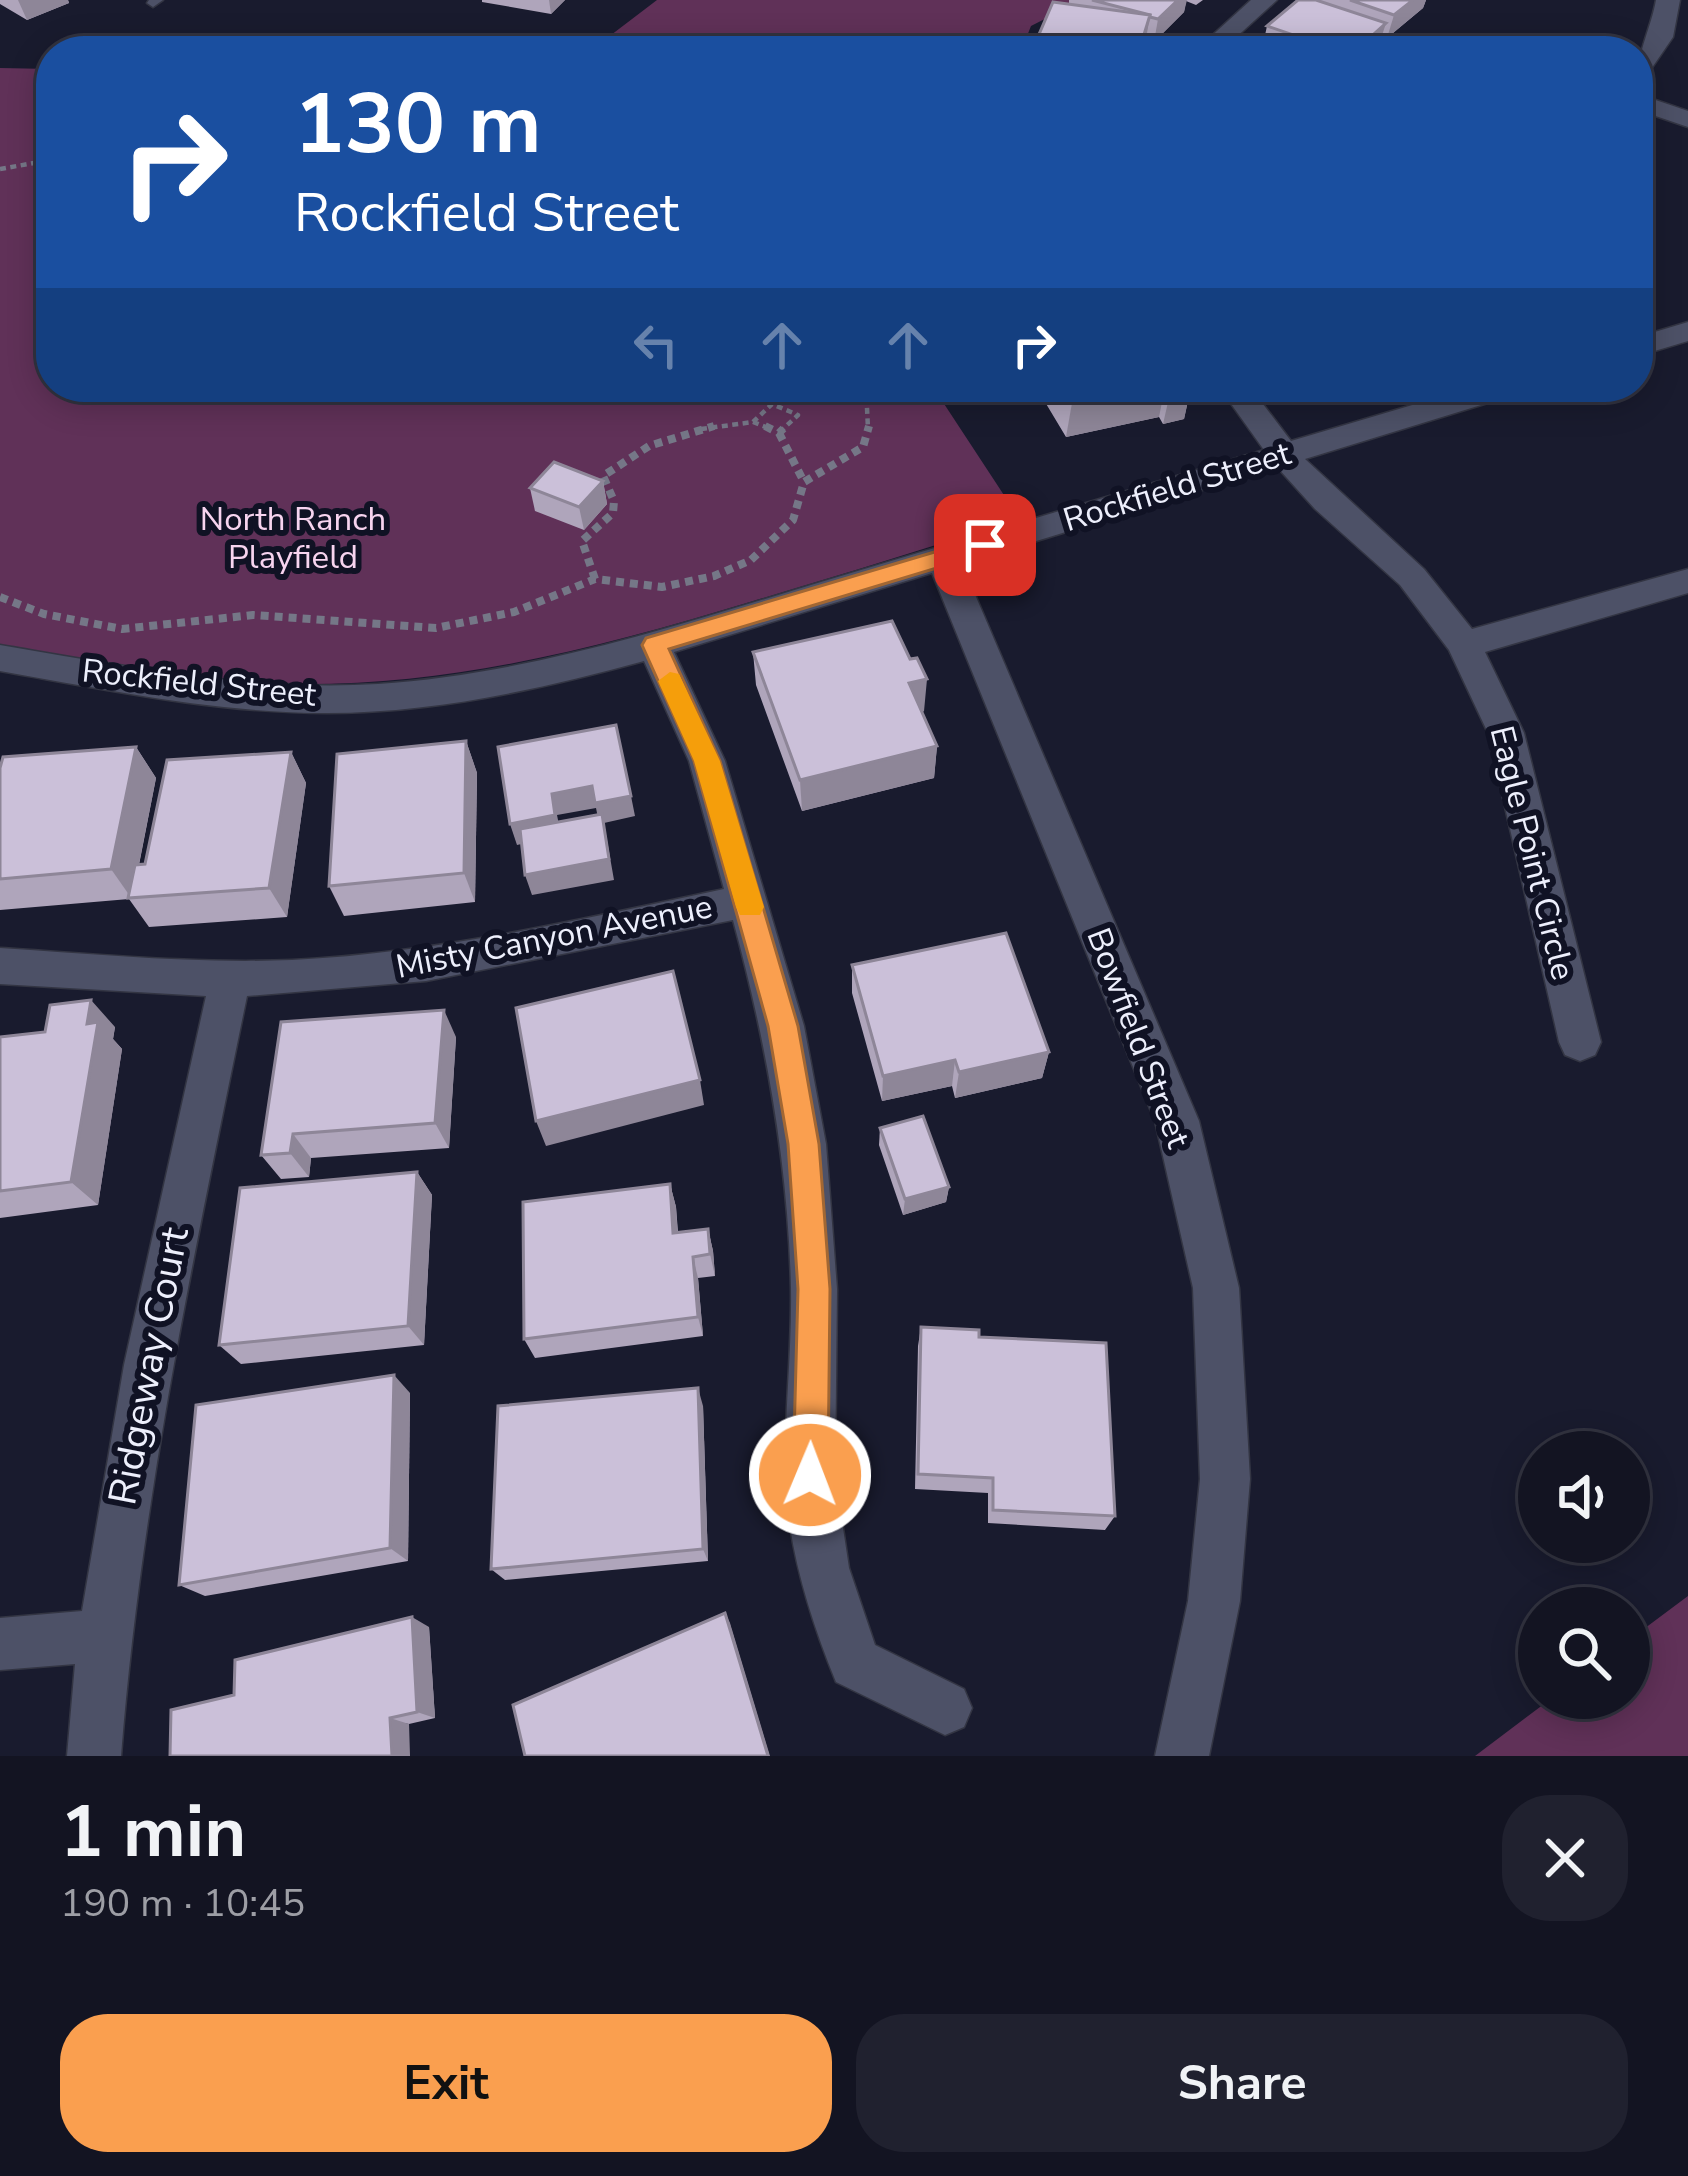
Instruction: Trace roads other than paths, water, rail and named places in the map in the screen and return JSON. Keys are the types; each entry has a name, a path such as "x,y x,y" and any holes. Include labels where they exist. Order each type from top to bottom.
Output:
{"street":[{"path":"1224,36 1265,0"},
{"path":"1653,48 1661,37 1668,0"},
{"path":"1653,107 1688,119"},
{"path":"1653,342 1688,332"},
{"name":"Eagle Point Circle","path":"1245,402 1284,455 1326,501 1412,577 1464,644 1506,733 1580,1042"},
{"name":"Rockfield Street","path":"0,658 169,687 285,698 374,697 480,686 568,669 654,645 1457,402"},
{"name":"Bowfield Street","path":"943,558 1177,1121 1216,1288 1225,1479 1214,1601 1182,1756"},
{"path":"1464,644 1688,581"},
{"path":"654,645 707,761 783,1026 804,1144 814,1289 810,1475 823,1568 856,1663 945,1708"},
{"name":"Misty Canyon Avenue","path":"0,966 230,979 349,973 479,958 748,900"},
{"name":"Ridgeway Court","path":"94,1756 101,1636 128,1456 230,979"},
{"path":"0,1644 101,1636"}],"park label":[{"name":"North Ranch Playfield","path":"293,538"}]}
